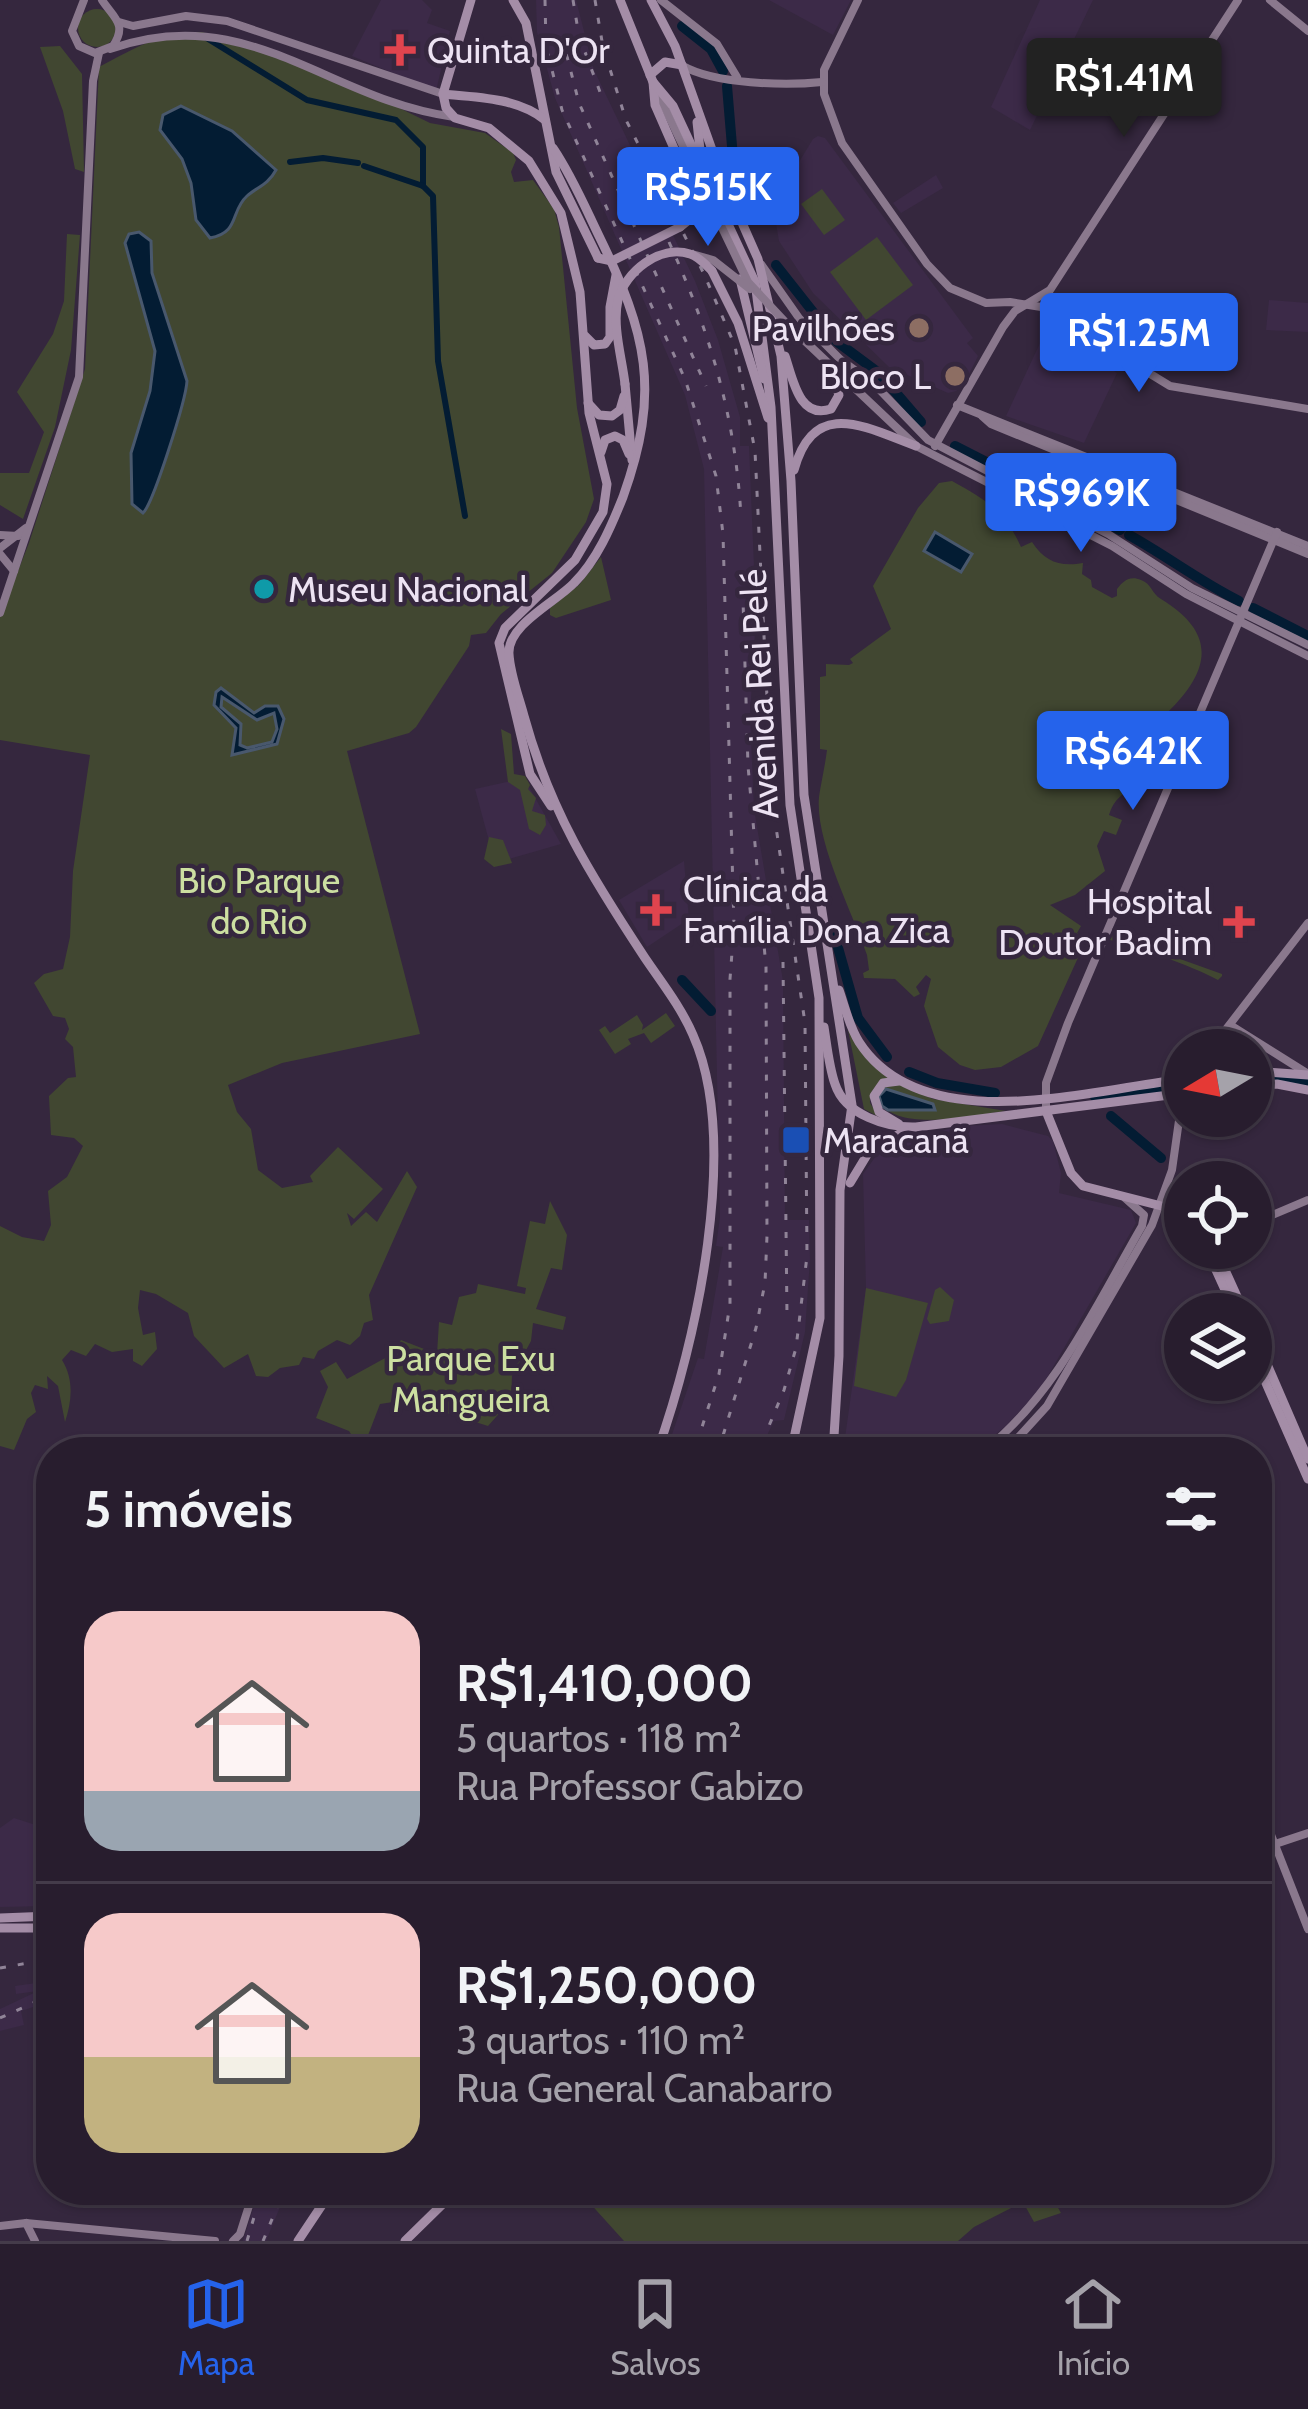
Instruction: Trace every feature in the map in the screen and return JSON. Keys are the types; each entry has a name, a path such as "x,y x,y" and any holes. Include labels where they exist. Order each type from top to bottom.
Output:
{"main road":[{"path":"455,118 443,94 471,0"},
{"path":"513,0 526,23 554,148 633,310 643,363 643,429 615,518 589,565 512,639 509,654 555,810"},
{"path":"620,0 651,79 756,293"},
{"name":"Avenida Rei Pelé","path":"651,0 682,65 758,259 778,340 791,481 804,795 852,1105 840,1190 834,1437"},
{"path":"661,0 717,44 737,77"},
{"path":"858,0 822,82 842,143 927,264 950,287 986,303 999,315 1003,327"},
{"path":"935,444 1003,327 1015,311 1050,290 1238,0"},
{"path":"1270,0 1308,31"},
{"path":"127,41 124,24 104,3 83,4 72,31 76,43 86,51 99,53 163,31 211,28 296,57 420,112 490,128 529,161 561,212 574,256 585,336 587,403 606,505 578,557 501,634 499,651 530,774 692,1032 710,1096 710,1228 687,1354 662,1437"},
{"path":"124,24 178,16 227,21 443,94 532,110 545,120"},
{"path":"110,49 124,24"},
{"path":"86,51 93,81"},
{"path":"0,613 75,393 82,356 93,81 99,53"},
{"path":"554,148 556,170 602,260 612,260 695,215 697,201 655,105 651,79 664,62 706,76 822,82"},
{"name":"Avenida Rei Pelé","path":"651,79 673,106 757,289 771,407 788,768 819,998 820,1318 796,1437"},
{"path":"490,128 485,112 495,100"},
{"path":"696,106 703,170"},
{"path":"632,471 617,316 625,285 648,261 665,254 691,254 719,264 756,293 916,446"},
{"path":"691,254 723,287 772,429"},
{"path":"758,259 787,304 831,334 935,444 1108,534 1308,656"},
{"path":"585,336 594,345 603,345 610,338 616,271"},
{"path":"986,303 1028,303 1055,315 1170,386 1308,410"},
{"path":"778,340 799,396 821,412 835,405 839,394 828,364"},
{"path":"587,403 599,415 612,416 620,410 625,387"},
{"path":"957,405 1308,550"},
{"path":"791,481 803,443 826,425 852,423 916,446 1112,546 1186,595 1308,645"},
{"path":"601,460 603,442 618,437 626,446 632,471"},
{"path":"935,444 941,458"},
{"path":"15,573 0,551 30,522"},
{"path":"0,535 20,536"},
{"path":"1164,1206 1094,1190 1075,1180 1044,1098 1068,1023 1275,536"},
{"path":"578,557 589,565"},
{"path":"512,702 522,709"},
{"path":"799,860 813,871"},
{"path":"1227,1029 1308,922"},
{"path":"830,962 860,1044 883,1068 928,1091 988,1103 1164,1081"},
{"path":"819,998 836,1087 852,1105 882,1124 916,1127 1164,1096"},
{"path":"1230,1025 1308,1074"},
{"path":"1272,1071 1308,1074"},
{"path":"904,1081 883,1083 875,1090 874,1102 884,1116 916,1127"},
{"path":"1272,1084 1308,1090"},
{"path":"1020,1115 1039,1120 1058,1136"},
{"path":"850,1183 870,1150 916,1127"},
{"path":"1019,1437 1047,1406 1161,1205 1177,1137"},
{"path":"1000,1437 1051,1384 1142,1226 1144,1215 1123,1196"},
{"path":"1272,1215 1308,1200"},
{"path":"1272,1376 1308,1459"},
{"path":"1272,1397 1308,1479"},
{"path":"1274,1846 1308,1833"},
{"path":"1272,1840 1308,1929"},
{"path":"0,1918 36,1917"},
{"path":"0,1928 36,1928"},
{"path":"233,2241 248,2205"},
{"path":"298,2241 322,2205"},
{"path":"405,2241 442,2205"},
{"path":"26,2223 35,2241"},
{"path":"0,2226 26,2223 215,2241"}],"shaded area":[{"name":"Quinta D'Or","path":"381,0 422,0 432,10 427,23 450,31 436,91 352,56"},
{"path":"536,0 576,0 594,70 695,281 718,340 740,417 740,446 749,446 756,615 750,716 754,809 783,981 785,1220 809,1220 810,1259 805,1332 784,1420 774,1421 766,1437 671,1437 698,1358 704,1359 723,1247 716,1246 720,1217 704,469 685,395 555,98 537,32"},
{"path":"769,0 851,0 833,35"},
{"path":"1040,0 1093,0 1030,130 991,107"},
{"path":"818,136 825,138 973,338 967,343 978,356 956,391 948,393 889,367 813,293 779,241 775,218 782,190"},
{"path":"936,175 943,188 901,213 893,203"},
{"path":"1269,300 1308,303 1308,332 1266,330"},
{"path":"1049,324 1117,373 1084,443 1006,416"},
{"path":"524,778 561,844 495,863 475,789"},
{"name":"Clínica da Família Dona Zica","path":"684,861 689,919 647,947 619,900"},
{"path":"1002,1124 1048,1136 1061,1173 1059,1193 1131,1210 1136,1223 1041,1388 992,1437 845,1437 866,1288 863,1174 881,1149 897,1140 963,1126"},
{"path":"14,1818 36,1825 36,1906 0,1907 0,1828"},
{"path":"36,1983 36,1991 16,1994 15,1986"},
{"path":"36,1992 36,2006 21,2011 24,2025 0,2031 0,2009"},
{"path":"254,2205 281,2205 266,2241 243,2241"}],"green space":[{"path":"97,9 110,15 116,28 110,41 97,47 84,41 78,28 84,15"},
{"name":"Bio Parque do Rio","path":"202,32 330,74 430,123 485,133 513,153 514,182 533,180 554,209 559,227 577,408 594,499 586,522 552,573 501,614 486,633 471,635 469,646 416,727 347,751 420,1034 282,1063 228,1085 237,1112 251,1129 258,1170 282,1188 313,1182 310,1176 338,1147 383,1189 354,1219 347,1213 351,1226 366,1212 377,1222 407,1171 417,1187 369,1295 373,1320 364,1323 360,1336 350,1345 337,1340 318,1351 314,1359 303,1357 299,1365 280,1368 268,1377 256,1376 248,1354 224,1368 194,1336 188,1313 140,1290 143,1335 155,1332 157,1349 142,1366 133,1361 133,1349 112,1352 95,1344 86,1356 71,1350 62,1360 71,1390 65,1422 58,1386 47,1376 48,1389 35,1385 31,1393 36,1412 27,1419 14,1450 0,1446 0,1226 44,1241 51,1225 48,1191 67,1177 83,1146 74,1138 51,1135 49,1096 68,1078 76,1077 73,1047 65,1039 69,1029 65,1018 53,1016 34,983 44,974 63,969 90,755 0,740 0,617 85,369 99,67 161,38"},
{"path":"60,46 82,74 84,172 75,169 63,111 40,47"},
{"path":"822,189 845,220 824,235 801,204"},
{"path":"67,234 80,235 71,350 55,427 23,519 0,505 0,473 29,473 44,432 17,392 53,334 64,301"},
{"path":"877,237 913,285 866,320 830,272"},
{"path":"952,481 993,508 1021,547 1032,542 1054,562 1083,563 1082,574 1092,587 1112,598 1127,580 1145,582 1192,625 1202,652 1193,681 1168,712 1170,728 1161,734 1150,728 1128,734 1136,786 1111,810 1109,815 1122,820 1116,835 1104,831 1097,846 1105,871 1075,895 1050,905 1081,926 1077,933 1086,940 1038,1046 1001,1067 975,1070 960,1065 938,1047 924,1006 931,979 926,975 916,987 920,994 914,997 895,979 864,978 869,970 867,955 828,855 819,815 827,750 820,749 820,677 826,676 826,664 853,663 850,659 891,629 873,586 918,508 939,483"},
{"path":"601,557 611,600 556,618 550,615 550,608 579,585"},
{"path":"501,729 511,734 514,774 525,776 536,798 532,811 545,815 540,835 529,829 520,790 508,782"},
{"path":"489,837 503,840 512,863 494,867 484,859"},
{"path":"1113,935 1222,976 1218,980 1110,940"},
{"path":"666,1013 675,1026 651,1043 644,1033 628,1039 631,1044 615,1054 599,1030 605,1026 610,1033 637,1015 642,1030"},
{"path":"847,1025 865,1057 891,1078 871,1093 870,1103 879,1117 864,1109"},
{"path":"899,1084 933,1099 1006,1111 936,1120 900,1116 878,1099 885,1086"},
{"name":"Parque Exu Mangueira","path":"550,1201 567,1235 562,1270 551,1268 536,1309 566,1317 563,1330 533,1323 531,1341 512,1376 511,1400 488,1426 406,1400 380,1404 367,1437 353,1437 316,1418 328,1387 320,1371 336,1362 347,1379 387,1357 401,1340 437,1354 439,1322 452,1325 459,1297 476,1293 478,1284 525,1294 526,1288 517,1286 530,1221 545,1224"},
{"path":"940,1287 954,1300 949,1321 930,1324 927,1319"},
{"path":"866,1288 928,1303 906,1380 896,1397 854,1386"},
{"path":"592,2205 1017,2205 974,2227 958,2241 624,2241"},
{"path":"1025,2205 1056,2205 1061,2213 1034,2222"}],"water":[{"path":"181,106 232,131 276,170 242,202 226,231 210,238 196,220 182,159 160,130 163,115"},
{"path":"139,232 151,241 152,273 187,381 168,451 143,513 132,504 131,453 150,391 155,351 125,243 129,234"},
{"path":"935,532 972,554 961,572 924,551"},
{"path":"221,688 254,713 265,706 278,706 284,719 277,744 232,755 236,728 214,705","holes":["222,697 257,720 274,713 277,729 272,742 247,748 240,745 241,724 221,707"]},
{"path":"886,1089 933,1104 935,1110 888,1110 879,1096"}],"waterway":[{"path":"682,26 711,49 723,71"},
{"path":"205,37 307,100 396,120 423,147 423,186"},
{"path":"727,86 734,170 742,193"},
{"path":"290,162 323,158 358,163"},
{"path":"364,166 423,186 433,196 438,361 465,516"},
{"path":"776,265 836,341 879,373 921,422"},
{"path":"955,446 1120,530"},
{"path":"1129,535 1239,601"},
{"path":"1253,608 1308,636"},
{"path":"833,930 858,1018 887,1057"},
{"path":"682,980 711,1011"},
{"path":"909,1072 937,1083 995,1093"},
{"path":"1272,1077 1308,1083"},
{"path":"1095,1097 1164,1089"},
{"path":"1111,1116 1161,1158"}],"railway":[{"path":"545,0 546,46 562,110 685,379 716,476 723,534 734,926 730,1304 719,1374 699,1437"},
{"path":"573,0 579,36 603,100"},
{"path":"595,0 603,47 626,120 735,346 755,451 772,800 805,1023 807,1256 796,1348 764,1437"},
{"path":"562,37 579,103 706,386"},
{"path":"669,242 697,309 727,410 741,518"},
{"path":"723,1437 756,1328 767,1236 766,967 748,766 742,566"},
{"path":"783,962 787,1316"},
{"path":"0,1968 36,1962"},
{"path":"0,2018 36,2002"},
{"path":"247,2241 258,2205"},
{"path":"263,2241 278,2205"}],"place":[{"name":"Quinta D'Or","path":"400,50"},
{"name":"Pavilhões","path":"919,328"},
{"name":"Bloco L","path":"955,376"},
{"name":"Museu Nacional","path":"264,589"},
{"name":"Clínica da Família Dona Zica","path":"656,910"},
{"name":"Hospital Doutor Badim","path":"1239,922"},
{"name":"Maracanã","path":"796,1140"}]}
